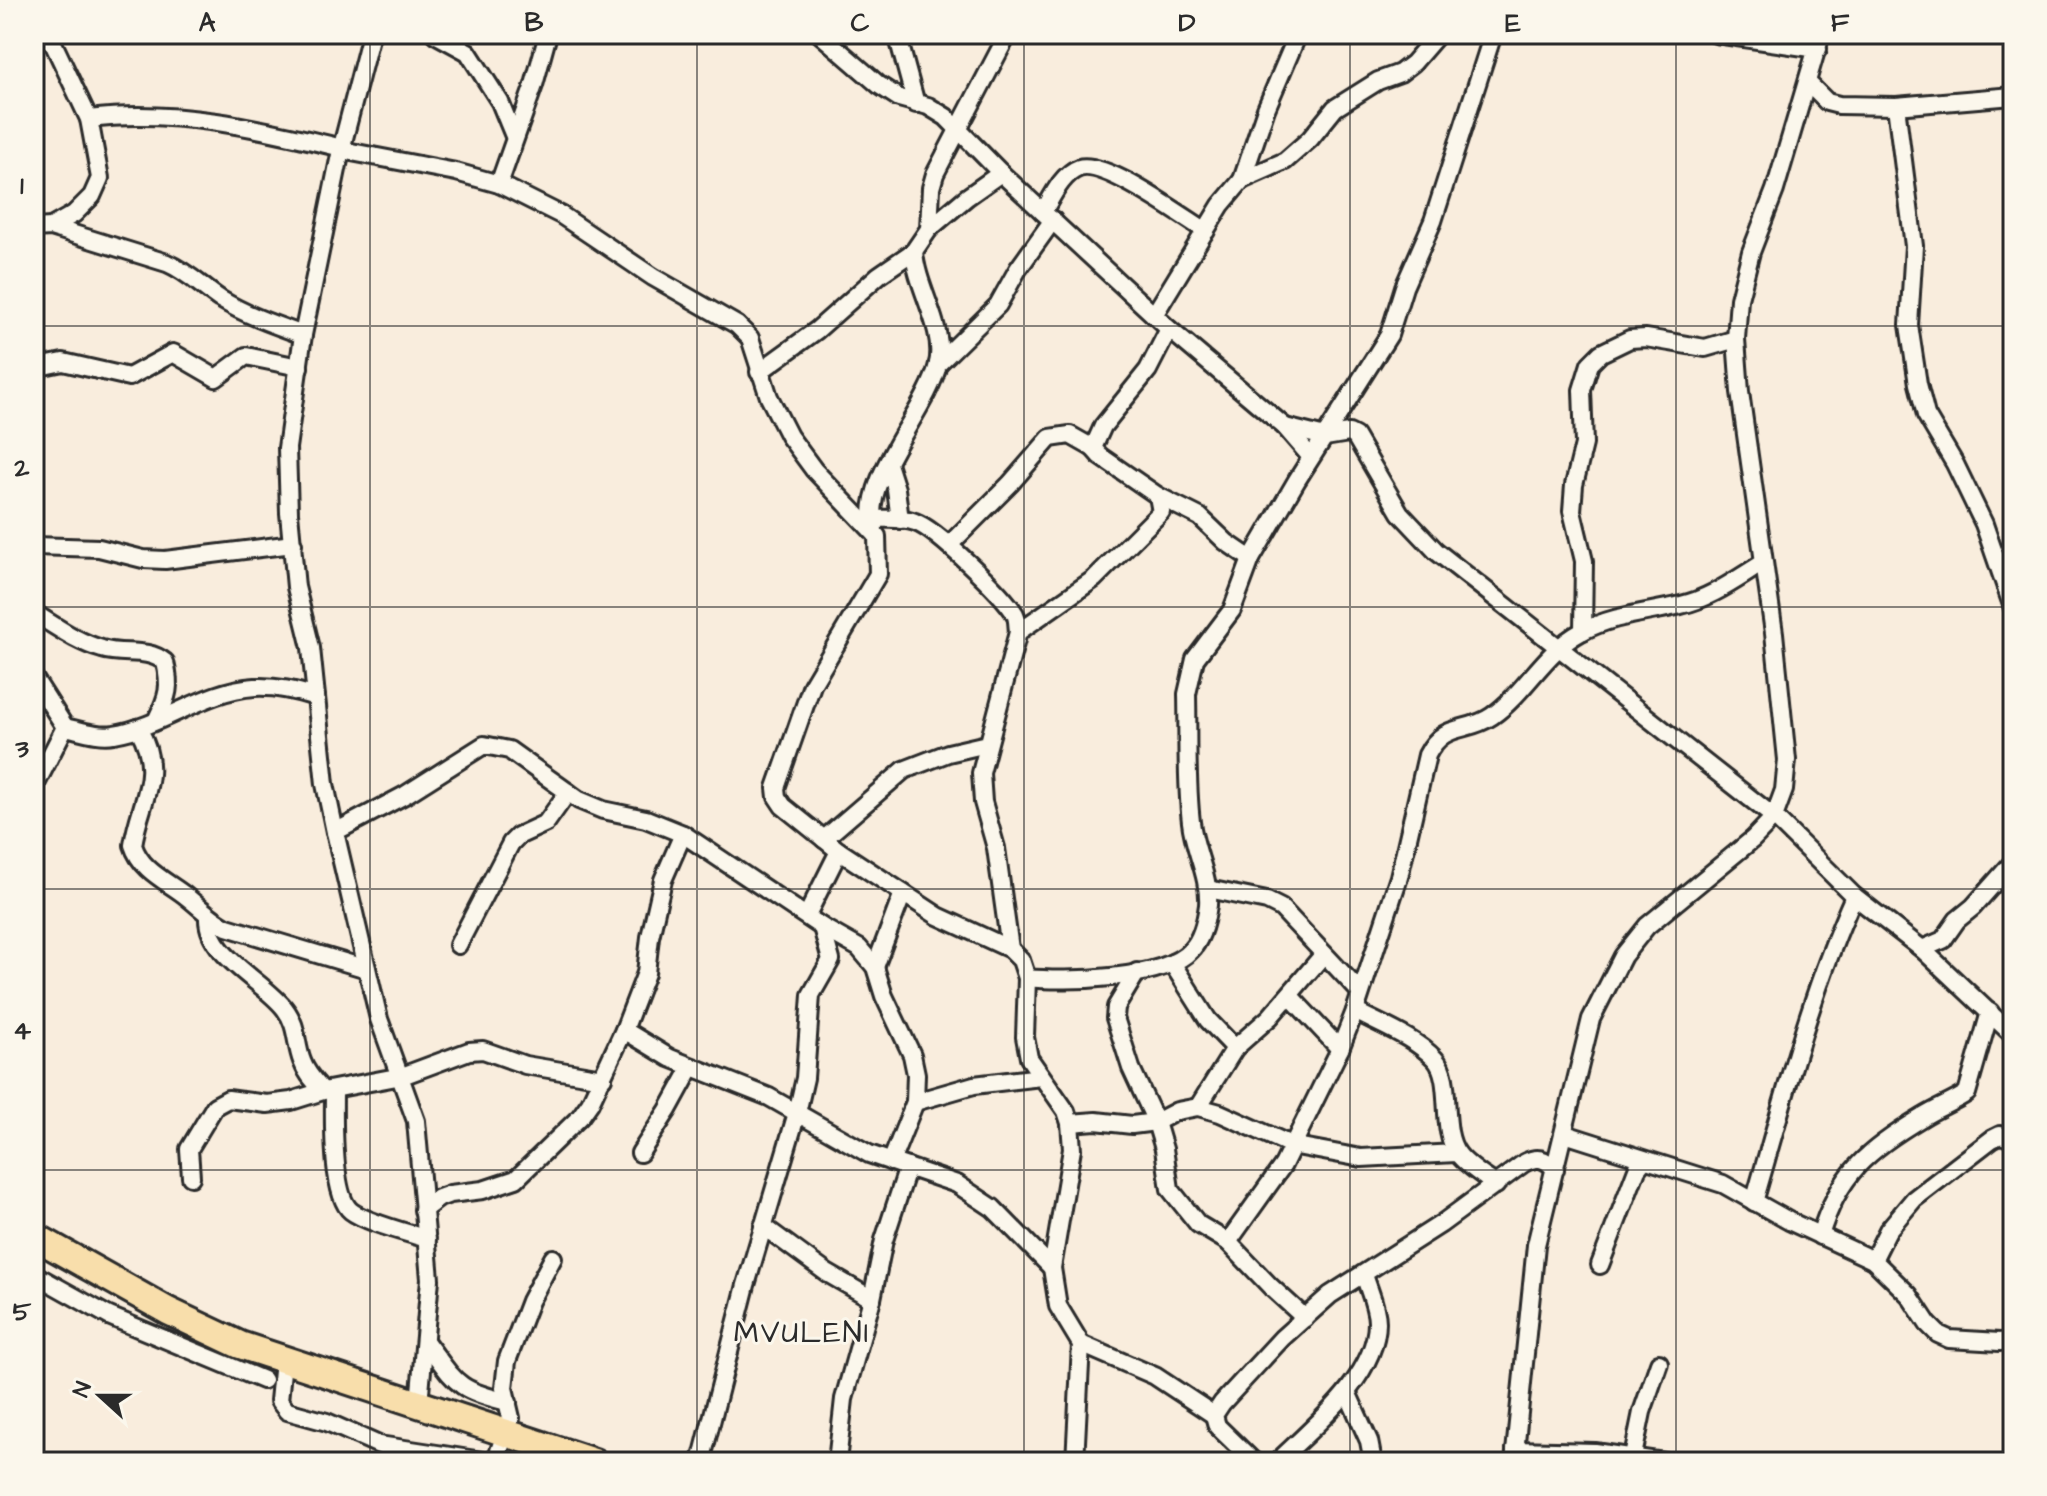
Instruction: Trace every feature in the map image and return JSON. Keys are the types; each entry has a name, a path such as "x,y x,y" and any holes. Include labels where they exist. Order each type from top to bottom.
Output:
{"main road":[{"path":"34,1236 168,1311 240,1345 276,1372 419,1404 594,1462"}],"street":[{"path":"42,227 74,214 98,187 100,178 89,119 54,45 43,34"},
{"path":"371,34 341,149 303,335 287,448 289,513 296,587 311,648 325,784 335,832 388,1048 402,1076 416,1121 430,1279 419,1404"},
{"path":"435,34 468,52 500,102 514,136"},
{"path":"499,184 534,85 548,34"},
{"path":"820,34 879,85 899,98 937,110 946,117 1001,173 1169,329 1285,427 1310,456"},
{"path":"897,34 916,104"},
{"path":"929,229 931,188 1008,34"},
{"path":"1154,315 1221,205 1242,180 1266,109 1298,34"},
{"path":"1242,180 1285,161 1310,139 1335,108 1378,81 1400,73 1438,34"},
{"path":"1027,978 1088,980 1137,972 1172,963 1191,951 1201,936 1208,906 1208,889 1195,848 1191,819 1188,684 1195,659 1232,610 1251,559 1310,456 1389,335 1404,287 1433,221 1493,34"},
{"path":"1664,1462 1633,1456 1514,1456 1536,1245 1591,1019 1623,956 1647,926 1694,890 1774,817 1784,790 1787,760 1774,633 1740,392 1736,339 1739,299 1751,252 1775,190 1820,42 1716,34"},
{"path":"1808,83 1827,102 1839,105 1896,106 2013,96"},
{"path":"1896,106 1914,246 1909,325 1918,384 1926,415 1955,464 1984,524 2013,608"},
{"path":"89,119 164,117 219,121 456,172 499,184 561,215 653,277 737,325 750,338 759,372 789,436 814,470 877,536"},
{"path":"1075,1462 1081,1344 1058,1306 1052,1268 1072,1149 1070,1123 1066,1111 1029,1058 1025,1037 1027,978 1021,960 1010,949 956,926 839,851 783,806 776,788 812,685 878,574 877,536 872,519 878,489 888,464 938,364 998,305 1068,175 1079,168 1091,167 1111,173 1206,231"},
{"path":"759,372 826,323 879,275 914,251 929,229 1001,173"},
{"path":"42,227 182,270 241,310 303,335"},
{"path":"914,251 919,285 934,318 939,343 938,364"},
{"path":"1093,448 1103,426 1148,370 1169,329"},
{"path":"1583,631 1584,561 1572,511 1574,485 1584,444 1582,390 1590,364 1601,353 1630,339 1646,338 1705,348 1736,339"},
{"path":"34,368 63,362 129,377 173,353 216,378 246,356 299,367"},
{"path":"1285,427 1325,437 1349,433 1355,436 1400,513 1436,551 1774,817 1854,896 1922,949 2013,1035"},
{"path":"949,545 1010,484 1050,438 1070,435 1093,448 1164,504 1200,517 1226,542 1251,559"},
{"path":"888,464 896,489 900,520"},
{"path":"1018,632 1094,579 1164,504"},
{"path":"872,519 915,522 949,545 1008,604 1017,618 1018,632 981,773 983,802 996,848 1010,949"},
{"path":"34,546 99,548 143,559 165,560 293,544"},
{"path":"1228,1242 1283,1165 1340,1049 1399,877 1427,755 1433,744 1442,733 1489,718 1507,705 1558,646 1583,631 1626,615 1684,605 1712,593 1763,563"},
{"path":"34,613 78,641 107,651 147,652 165,662 169,681 167,699 157,719"},
{"path":"34,678 65,727 111,735 138,728 225,692 278,687 316,697"},
{"path":"34,788 65,727"},
{"path":"138,728 147,744 152,770 133,845 143,865 187,897 208,917 227,927 367,969"},
{"path":"824,839 904,770 948,753 987,744"},
{"path":"335,832 405,795 484,745 509,750 579,800 603,810 646,819 683,834 822,927 859,948 875,967 884,996 912,1055 916,1074 915,1102 891,1162"},
{"path":"458,945 511,843 518,836 546,823 568,792"},
{"path":"423,1210 450,1194 483,1190 516,1179 580,1117 603,1078 646,973 650,937 663,880 683,834"},
{"path":"807,915 839,851"},
{"path":"1922,949 1943,940 1957,920 1973,907 2013,862"},
{"path":"1208,889 1267,901 1281,908 1360,992"},
{"path":"875,967 903,893"},
{"path":"1754,1202 1820,984 1854,896"},
{"path":"208,917 207,929 212,937 245,974 285,1009 298,1034 301,1060 306,1071 328,1091 333,1148 345,1204 358,1215 427,1239"},
{"path":"701,1462 805,1078 811,995 831,960 822,927"},
{"path":"859,948 886,934"},
{"path":"1198,1107 1235,1048 1290,996 1324,954"},
{"path":"1172,963 1208,1020 1235,1048"},
{"path":"1137,972 1116,1007 1115,1018 1131,1068 1156,1122 1170,1189 1198,1224 1228,1242 1305,1318"},
{"path":"1290,996 1340,1049"},
{"path":"1355,1011 1402,1036 1436,1060 1441,1070 1448,1125 1456,1153 1496,1185"},
{"path":"1820,1236 1836,1191 1857,1166 1905,1128 1967,1093 1990,1012"},
{"path":"624,1030 691,1068 769,1097 851,1145 968,1190 993,1208 1052,1268"},
{"path":"191,1177 189,1149 220,1101 238,1099 267,1104 291,1101 402,1076 469,1051 483,1050 525,1065 603,1078"},
{"path":"640,1153 691,1068"},
{"path":"915,1102 974,1085 1041,1077"},
{"path":"1070,1123 1096,1121 1132,1125 1156,1122 1177,1111 1198,1107 1220,1113 1291,1145 1361,1158 1456,1153"},
{"path":"1873,1260 1888,1230 1914,1199 1992,1139 2000,1135 2008,1137 2013,1133"},
{"path":"1565,1134 1723,1184 1820,1236 1873,1260 1909,1295 1938,1334 1958,1341 2013,1340"},
{"path":"1214,1415 1271,1349 1330,1295 1531,1159 1548,1161 1555,1169"},
{"path":"1600,1265 1637,1169 1644,1160"},
{"path":"837,1462 844,1399 872,1299 884,1240 908,1167"},
{"path":"763,1226 827,1273 872,1299"},
{"path":"495,1462 511,1418 504,1388 507,1361 530,1301 553,1258"},
{"path":"34,1274 109,1316 276,1372 279,1401 287,1411 327,1422 379,1445 489,1462"},
{"path":"1277,1462 1347,1392 1370,1351 1377,1324 1364,1274"},
{"path":"425,1341 461,1387 508,1402"},
{"path":"1081,1344 1155,1376 1214,1415 1217,1426 1254,1462"},
{"path":"1633,1456 1642,1412 1659,1363"},
{"path":"1347,1392 1369,1441 1373,1462"}],"district":[{"name":"MVULENI","path":"802,1333"}]}
